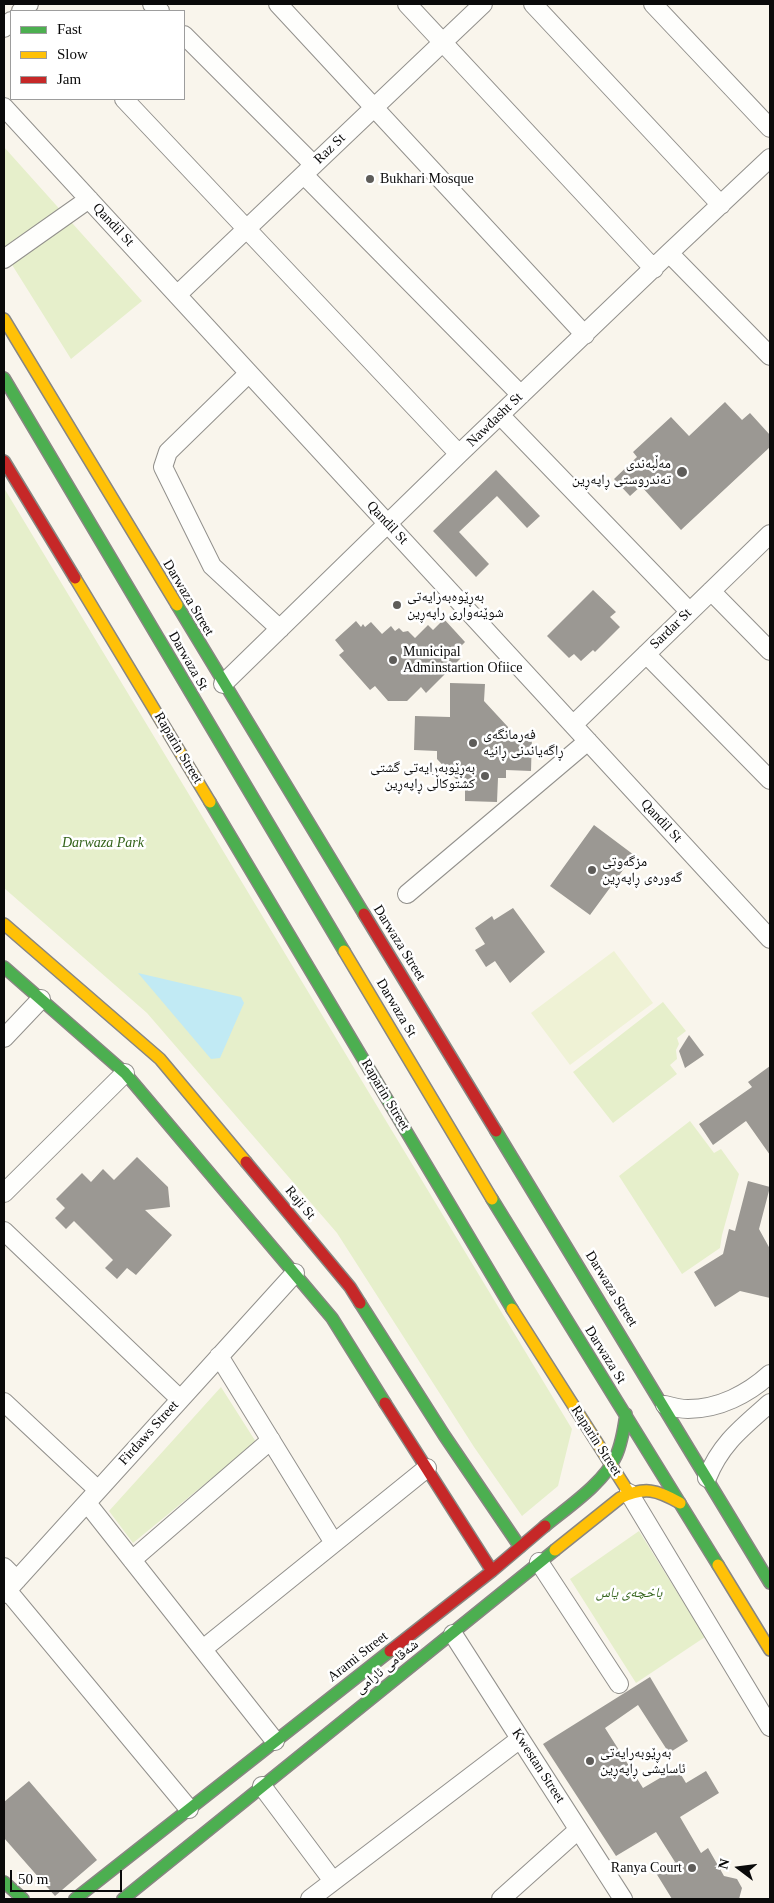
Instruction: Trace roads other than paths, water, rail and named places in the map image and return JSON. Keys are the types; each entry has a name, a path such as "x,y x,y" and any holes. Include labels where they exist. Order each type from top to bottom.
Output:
{"main road":[{"name":"Darwaza Street","path":"4,319 409,997 665,1406 770,1582"},
{"name":"Darwaza St","path":"4,378 194,700 386,1011 585,1352 626,1414 770,1650"},
{"name":"Raparin Street","path":"4,462 260,884 509,1305 629,1493"},
{"name":"Raji St","path":"4,924 160,1059 347,1290 520,1547"},
{"path":"4,967 125,1072 294,1273 327,1305 332,1318 492,1571"},
{"name":"Arami Street","path":"75,1899 492,1571 589,1488 611,1466 620,1449 626,1414"},
{"path":"589,1488 601,1496 602,1511"},
{"name":"شەقامی ئارامی","path":"123,1899 453,1634 602,1511 629,1493 639,1490 660,1492 680,1503"},
{"path":"4,1882 22,1899"}],"street":[{"path":"278,4 585,335"},
{"path":"407,4 654,269"},
{"name":"Raz St","path":"177,295 483,4"},
{"path":"533,4 721,205"},
{"path":"653,4 770,128"},
{"path":"185,36 521,395"},
{"path":"125,100 248,228 459,454"},
{"name":"Qandil St","path":"4,107 770,939"},
{"name":"Nawdasht St","path":"223,684 459,454 654,269 669,252 770,158"},
{"path":"4,259 89,199"},
{"path":"669,252 770,356"},
{"path":"249,373 168,452 163,466 212,566 280,629"},
{"path":"500,415 689,611"},
{"name":"Sardar St","path":"573,725 770,534"},
{"path":"711,591 770,651"},
{"path":"646,654 770,780"},
{"path":"407,894 588,741"},
{"path":"4,1038 41,999"},
{"path":"4,1193 125,1072"},
{"path":"4,1231 180,1399"},
{"name":"Firdaws Street","path":"9,1588 294,1273"},
{"path":"219,1356 334,1543"},
{"path":"665,1406 691,1409 720,1403 738,1397 754,1388 770,1374"},
{"path":"4,1402 92,1496 132,1560 275,1741"},
{"path":"707,1478 720,1450 770,1403"},
{"path":"132,1560 271,1440"},
{"path":"203,1649 427,1468"},
{"name":"Raparin Street","path":"629,1493 770,1727"},
{"path":"539,1562 619,1684"},
{"path":"4,1567 9,1588 189,1808"},
{"name":"Kwestan Street","path":"453,1634 623,1899"},
{"path":"310,1899 520,1739"},
{"path":"262,1786 333,1882"},
{"path":"501,1899 578,1830"}],"water":[{"path":"138,973 241,997 244,1003 220,1058 211,1059"}],"place":[{"name":"Bukhari Mosque","path":"370,179"},
{"name":"مەڵبەندی تەندروستی ڕاپەڕین","path":"682,472"},
{"name":"بەڕێوەبەرایەتی شوێنەواری راپەڕین","path":"397,605"},
{"name":"Municipal Adminstartion Ofiice","path":"393,660"},
{"name":"فەرمانگەی ڕاگەیاندنی ڕانیە","path":"473,743"},
{"name":"بەڕێوبەرایەتی گشتی کشتوکاڵی ڕاپەڕین","path":"485,776"},
{"name":"مزگەوتی گەورەی ڕاپەڕین","path":"592,870"},
{"name":"بەڕێوبەرایەتی ئاسایشی ڕاپەڕین","path":"590,1761"},
{"name":"Ranya Court","path":"692,1868"}],"park label":[{"name":"Darwaza Park","path":"103,843"},
{"name":"باخچەی یاس","path":"629,1593"}]}
